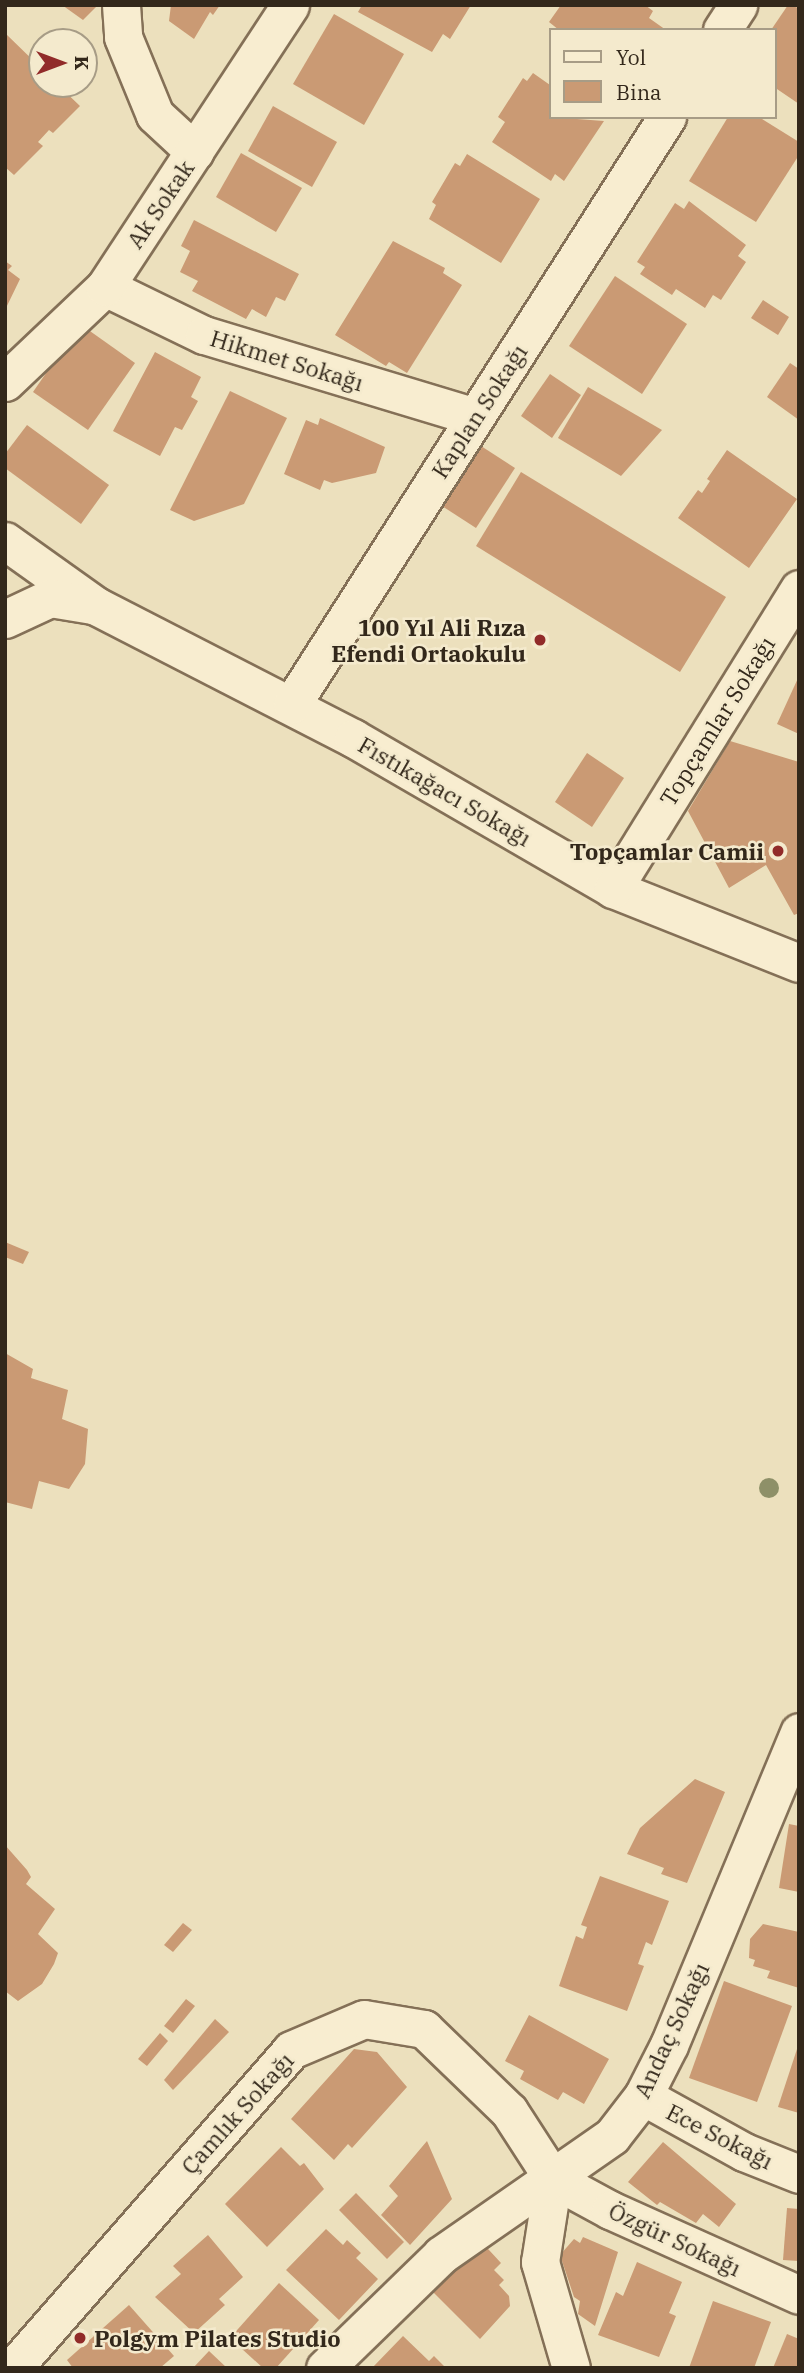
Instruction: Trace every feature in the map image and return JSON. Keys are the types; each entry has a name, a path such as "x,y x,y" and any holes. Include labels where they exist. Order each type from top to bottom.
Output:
{"street":[{"path":"121,5 123,37 155,115 195,152"},
{"name":"Ak Sokak","path":"5,382 105,287 290,5"},
{"path":"723,28 738,5"},
{"name":"Kaplan Sokağı","path":"292,704 666,119"},
{"name":"Hikmet Sokağı","path":"105,287 204,335 475,417"},
{"path":"5,541 96,606"},
{"name":"Topçamlar Sokağı","path":"613,889 799,589"},
{"path":"5,619 50,598 96,606"},
{"name":"Fıstıkağacı Sokağı","path":"96,606 292,704 613,889 799,963"},
{"name":"Andaç Sokağı","path":"325,2368 441,2255 512,2203 554,2179 612,2136 643,2096 669,2045 799,1732"},
{"name":"Çamlık Sokağı","path":"13,2368 291,2049 364,2019 424,2029 509,2111 554,2179"},
{"name":"Ece Sokağı","path":"643,2096 744,2152 799,2174"},
{"path":"554,2179 540,2262 573,2367"},
{"name":"Özgür Sokağı","path":"554,2179 610,2210 799,2295"}],"building":[{"path":"62,5 98,5 83,20"},
{"path":"171,5 220,5 213,15 210,12 194,39 169,21"},
{"path":"362,5 471,5 450,39 443,34 432,52 358,12"},
{"path":"561,5 645,5 653,11 649,18 663,28 556,28 549,22"},
{"path":"788,5 799,8 799,104 776,88 776,28 772,28"},
{"path":"334,14 404,54 364,125 293,84"},
{"path":"5,33 28,55 28,98 72,98 80,106 53,133 49,130 38,142 43,146 14,175 5,167"},
{"path":"533,73 548,84 548,119 604,121 564,181 555,174 551,181 492,142 505,122 498,117 523,78 527,81"},
{"path":"273,106 337,142 312,187 248,151"},
{"path":"727,119 762,119 799,142 799,155 756,222 689,181"},
{"path":"241,153 302,188 276,232 216,197"},
{"path":"467,154 540,199 501,263 429,219 436,205 432,202 455,163 460,166"},
{"path":"689,201 746,245 738,256 746,262 721,300 713,295 705,308 676,289 672,295 640,274 645,267 637,262 675,203 684,209"},
{"path":"194,220 299,274 285,301 276,297 266,317 252,309 246,319 192,291 198,281 180,272 190,251 181,246"},
{"path":"393,241 445,268 443,273 462,285 407,373 389,362 386,366 335,335"},
{"path":"5,261 12,266 8,270 20,279 5,310"},
{"path":"615,276 687,324 642,394 569,346"},
{"path":"763,300 789,317 778,335 751,318"},
{"path":"80,324 135,363 88,430 33,392"},
{"path":"155,352 201,377 191,397 198,401 182,430 175,427 160,456 113,431"},
{"path":"790,363 799,369 799,420 767,397"},
{"path":"550,374 581,395 552,438 521,416"},
{"path":"588,387 662,430 621,476 558,438"},
{"path":"230,391 287,418 244,504 194,521 170,510"},
{"path":"320,418 385,447 376,473 332,483 324,480 320,490 284,474 306,420 318,425"},
{"path":"27,425 109,485 81,524 5,468 5,454"},
{"path":"481,446 515,468 476,528 442,506"},
{"path":"727,450 797,499 749,568 678,518 698,490 702,493 710,481 707,479"},
{"path":"521,472 726,597 680,672 476,546"},
{"path":"799,676 799,734 777,724"},
{"path":"730,741 799,762 799,913 794,915 766,865 729,888 688,811"},
{"path":"587,753 624,778 592,827 555,802"},
{"path":"5,1242 29,1252 23,1264 5,1257"},
{"path":"5,1353 33,1369 31,1378 68,1390 62,1419 88,1429 85,1464 69,1489 39,1481 32,1509 5,1502"},
{"path":"695,1779 725,1792 687,1883 661,1874 664,1868 627,1854 640,1828"},
{"path":"789,1824 799,1826 799,1892 779,1888"},
{"path":"5,1845 31,1877 26,1884 55,1909 38,1934 58,1953 54,1964 42,1984 18,2001 5,1991"},
{"path":"600,1876 669,1901 652,1945 646,1942 638,1964 644,1966 627,2011 559,1986 576,1936 583,1939 587,1927 581,1925"},
{"path":"183,1923 192,1930 173,1952 164,1945"},
{"path":"763,1924 799,1932 799,1988 767,1978 770,1971 753,1966 755,1960 749,1958 750,1939"},
{"path":"724,1981 792,2006 757,2102 689,2078"},
{"path":"186,1999 195,2006 173,2033 164,2026"},
{"path":"529,2015 609,2059 584,2104 563,2092 558,2100 520,2079 524,2071 505,2061"},
{"path":"215,2019 229,2032 173,2090 164,2080"},
{"path":"160,2033 168,2041 147,2066 138,2059"},
{"path":"799,2046 799,2113 778,2107"},
{"path":"354,2049 377,2052 407,2087 352,2148 348,2144 334,2160 291,2119"},
{"path":"427,2141 452,2199 410,2245 381,2215 398,2196 389,2186"},
{"path":"663,2142 736,2204 719,2227 703,2214 696,2223 660,2202 657,2205 628,2182"},
{"path":"281,2147 300,2166 304,2163 324,2189 267,2247 225,2204"},
{"path":"356,2193 404,2242 387,2259 339,2210"},
{"path":"787,2208 799,2209 799,2261 783,2260"},
{"path":"326,2229 343,2245 347,2240 361,2253 356,2258 378,2279 339,2320 286,2270"},
{"path":"208,2235 243,2277 219,2299 225,2305 194,2333 155,2297 181,2274 173,2266"},
{"path":"477,2237 501,2263 494,2270 504,2280 499,2285 509,2296 510,2306 480,2339 429,2288"},
{"path":"583,2237 618,2252 595,2326 578,2314 580,2301 574,2297 560,2255 574,2239 580,2243"},
{"path":"637,2262 682,2282 669,2313 676,2316 659,2357 598,2335 616,2292 623,2296"},
{"path":"279,2283 319,2320 276,2368 263,2368 230,2338"},
{"path":"713,2301 771,2322 754,2368 689,2368"},
{"path":"129,2305 174,2356 160,2368 73,2368 67,2360"},
{"path":"787,2334 799,2339 799,2368 773,2368"},
{"path":"403,2336 429,2361 434,2356 446,2368 372,2368"},
{"path":"209,2351 227,2368 193,2368"}],"place":[{"name":"100 Yıl Ali Rıza Efendi Ortaokulu","path":"540,640"},
{"name":"Topçamlar Camii","path":"778,851"},
{"name":"Polgym Pilates Studio","path":"80,2338"}]}
